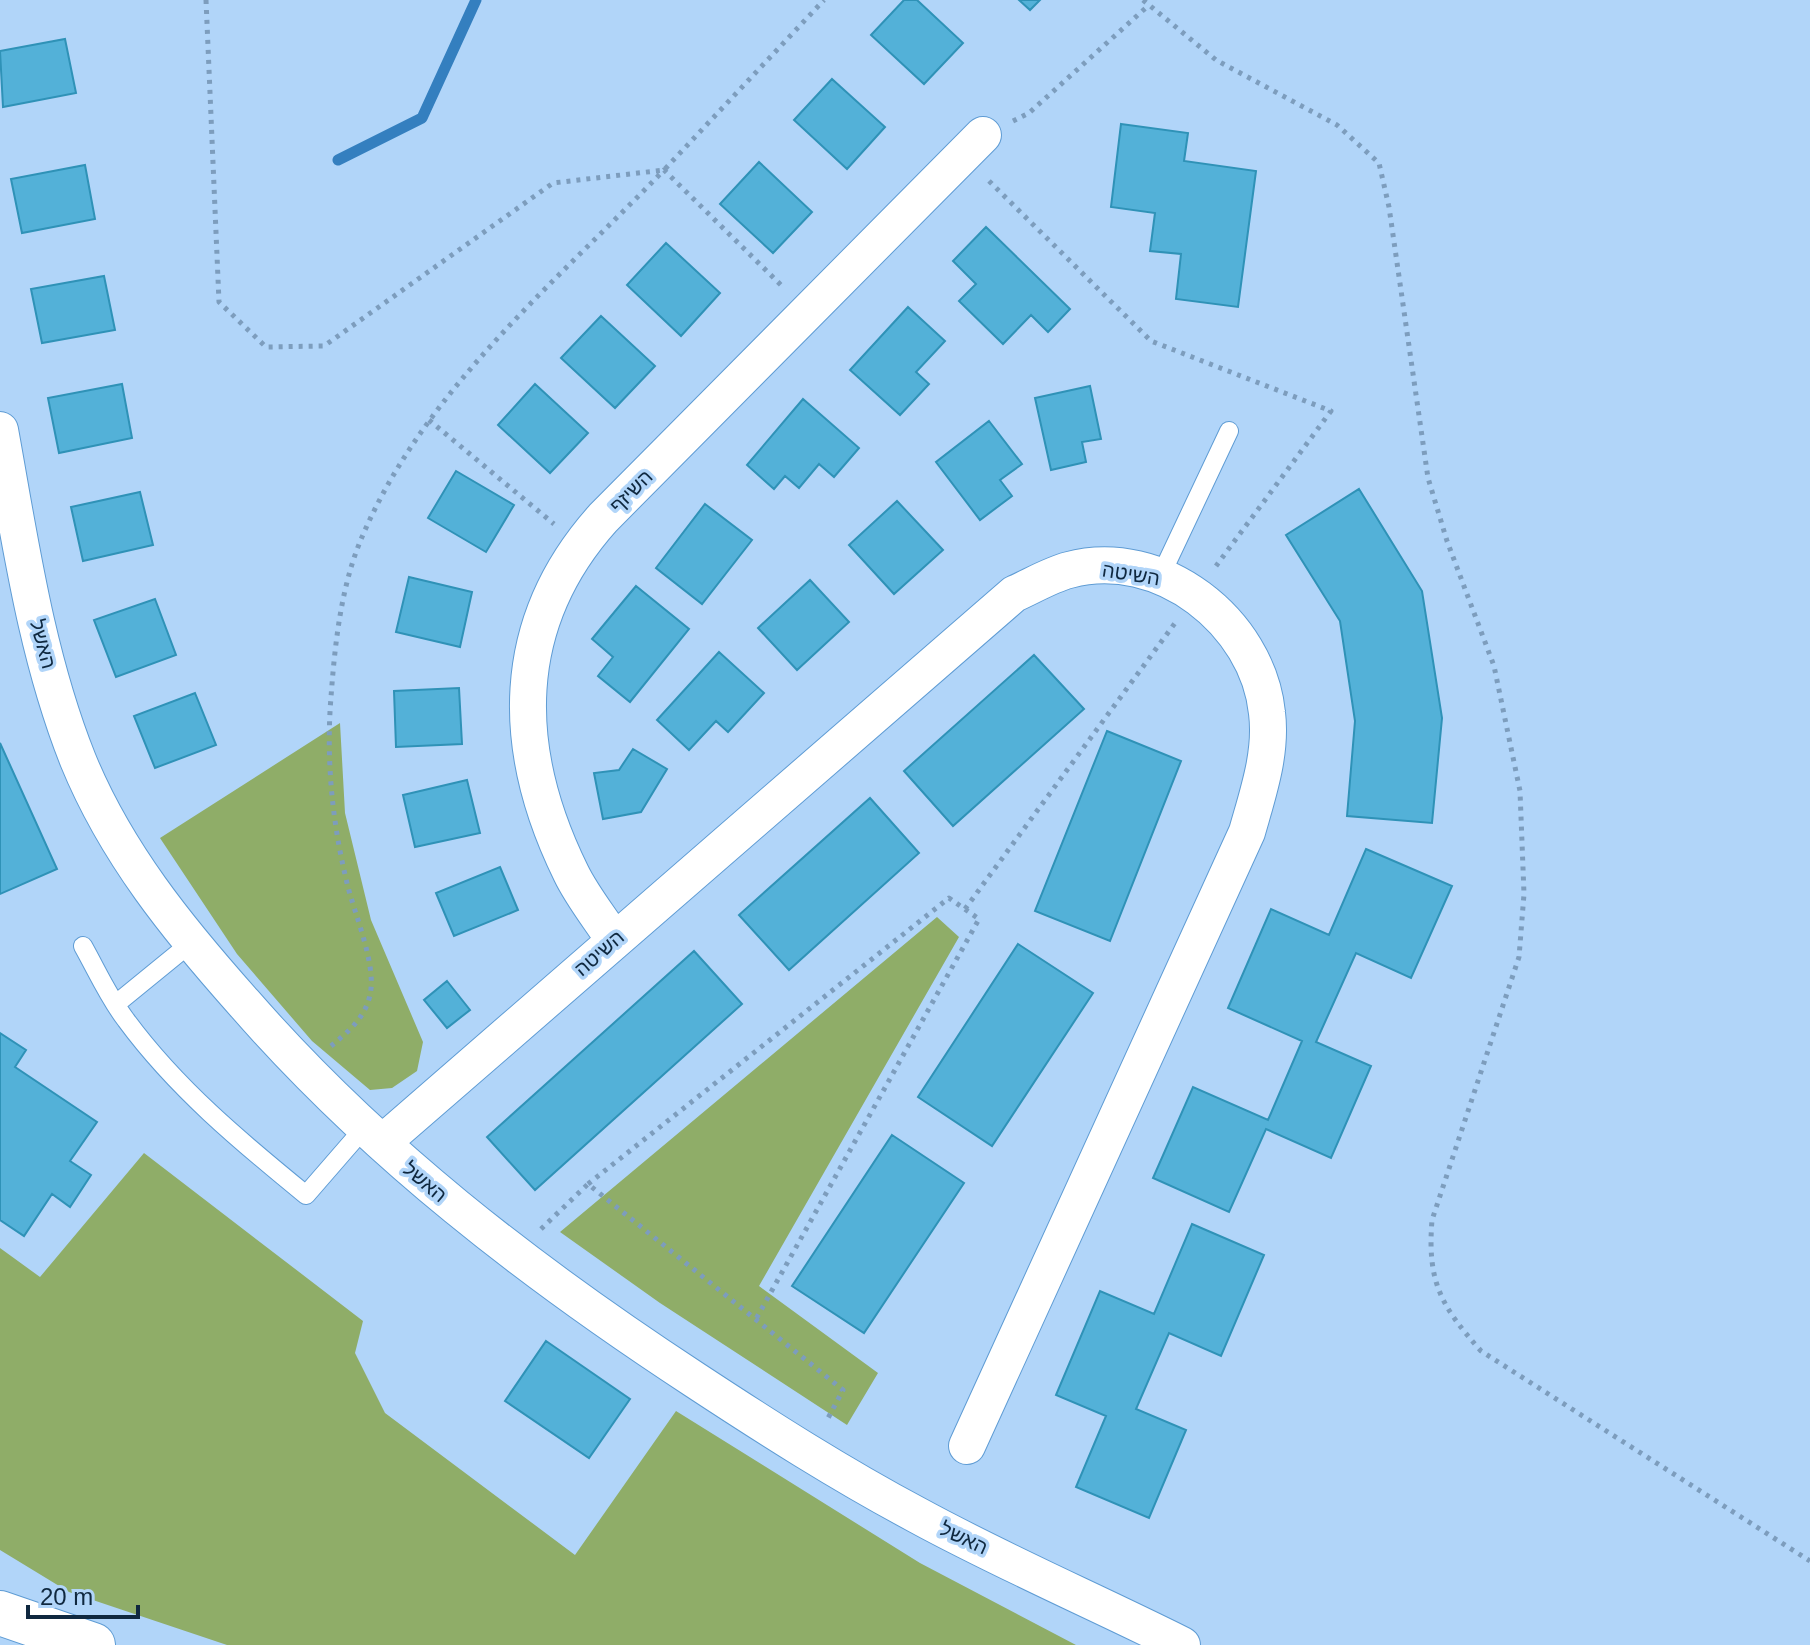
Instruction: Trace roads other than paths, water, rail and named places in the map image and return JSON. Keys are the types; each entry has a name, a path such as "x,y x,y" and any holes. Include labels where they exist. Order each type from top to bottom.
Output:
{"main road":[{"path":"0,1613 93,1645"}],"street":[{"name":"השיזף","path":"614,940 572,875 556,838 531,751 528,665 558,581 579,545 973,146"},
{"name":"האשל","path":"0,430 39,633 78,760 117,838 160,906 301,1069 513,1255 809,1454 920,1517 1182,1645"},
{"name":"השיטה","path":"374,1135 614,940 1014,594 1071,569 1102,567 1161,575 1196,594 1237,637 1255,670 1267,711 1267,751 1260,787 1247,832 967,1446"}],"lane":[{"path":"1161,575 1229,431"},
{"path":"116,1004 192,942"},
{"path":"83,946 116,1004 169,1073 234,1136 306,1195 374,1135"}],"waterway":[{"path":"338,160 422,118 476,0"}]}
